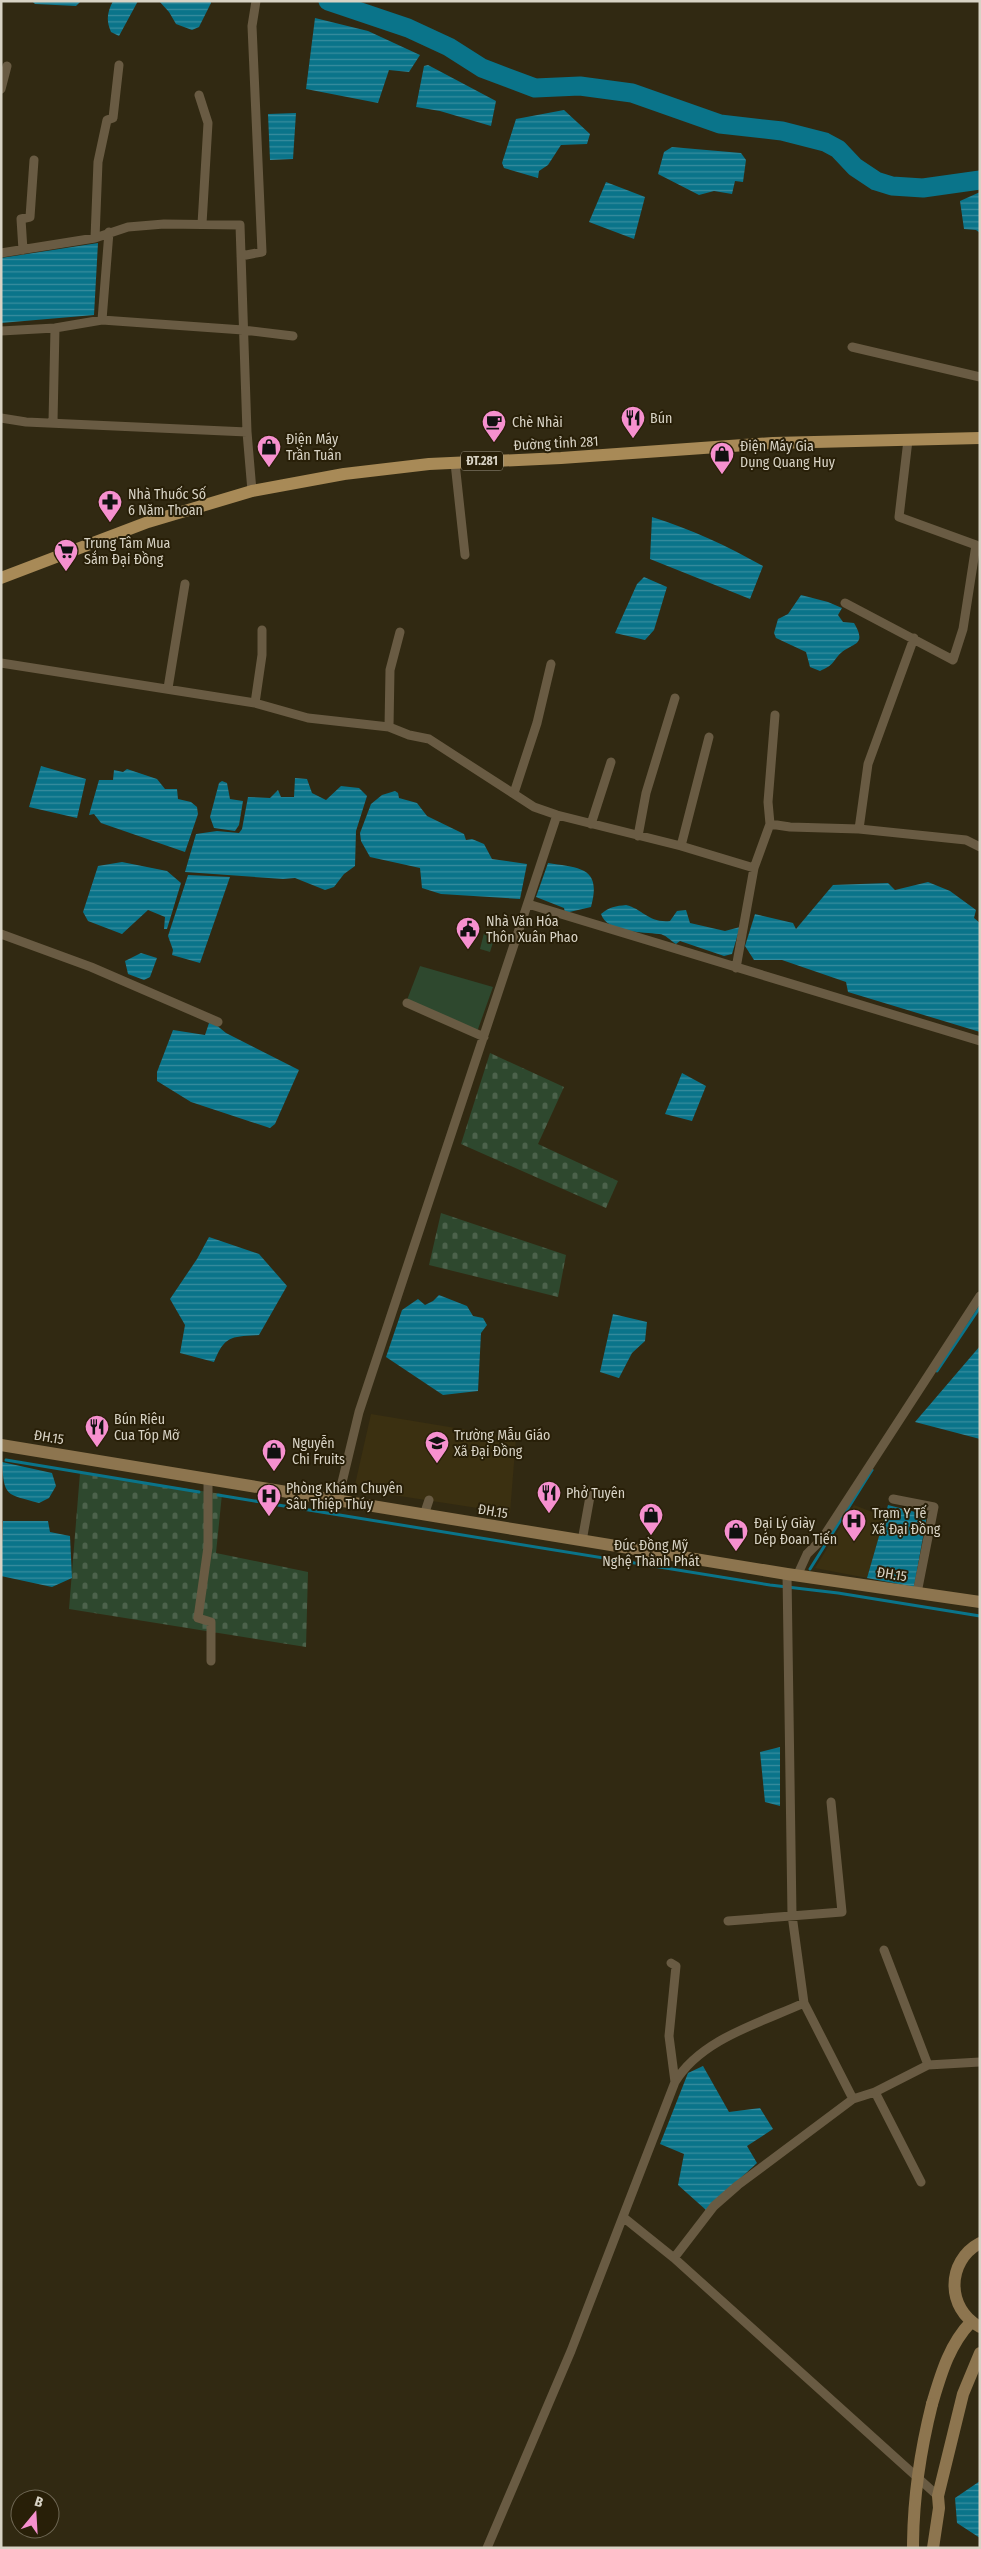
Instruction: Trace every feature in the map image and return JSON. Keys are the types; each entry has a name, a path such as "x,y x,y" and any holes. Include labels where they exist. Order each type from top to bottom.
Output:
{"main road":[{"name":"Đường tỉnh 281","path":"1,578 148,522 252,491 344,474 429,464 561,458 773,443 980,438"},
{"name":"ĐH.15","path":"1,1445 792,1575 848,1578 917,1593 944,1593 975,1600"},
{"path":"913,2548 913,2502 922,2444 932,2404 951,2349 959,2335 975,2325 962,2311 955,2298 953,2284 956,2270 962,2257 980,2243"},
{"path":"933,2548 939,2508 938,2496 963,2394 980,2353"}],"street":[{"path":"241,256 262,252 252,26 256,1"},
{"path":"95,238 99,152 107,120 113,118 119,65"},
{"path":"1,89 7,66"},
{"path":"199,94 208,123 202,224"},
{"path":"24,250 21,218 30,217 34,160"},
{"path":"1,253 95,238 128,227 164,224 240,225 247,432 252,491"},
{"path":"102,320 109,232"},
{"path":"1,331 55,328 102,320 243,330 293,336"},
{"path":"53,422 55,328"},
{"path":"852,347 980,377"},
{"path":"1,418 247,432"},
{"path":"845,603 953,660 963,629 976,545 899,517 908,440"},
{"path":"455,463 466,555"},
{"path":"168,688 185,584"},
{"path":"255,703 262,655 262,630"},
{"path":"389,727 389,675 400,632"},
{"path":"858,829 868,764 914,638"},
{"path":"1,663 255,703 308,718 389,727 409,735 429,739 534,807 557,815 681,846 754,868"},
{"path":"514,793 537,723 551,664"},
{"path":"638,836 646,793 674,698"},
{"path":"736,968 754,868 770,824 768,802 775,715"},
{"path":"681,846 710,737"},
{"path":"591,824 611,762"},
{"path":"338,1499 359,1412 557,815"},
{"path":"770,824 790,827 858,829 978,842"},
{"path":"528,904 980,1041"},
{"path":"1,934 91,967 218,1022"},
{"path":"407,1003 484,1037"},
{"path":"853,2099 804,2003 792,1915 792,1575 807,1554 822,1539 980,1296"},
{"path":"208,1480 208,1546 198,1618 211,1622 210,1661"},
{"path":"269,1489 270,1510"},
{"path":"582,1541 591,1492"},
{"path":"893,1499 934,1507 917,1593"},
{"path":"424,1515 429,1500"},
{"path":"728,1921 842,1912 831,1802"},
{"path":"884,1950 928,2065"},
{"path":"671,1963 676,1966 669,2036 675,2082"},
{"path":"487,2548 565,2365 675,2082 684,2068 708,2046 804,2003"},
{"path":"674,2258 714,2206 738,2185 853,2099 875,2092 928,2065 980,2062"},
{"path":"875,2092 921,2182"},
{"path":"623,2217 674,2258 938,2496"}],"shaded area":[{"name":"Trường Mẫu Giáo Xã Đại Đồng","path":"371,1414 516,1438 510,1513 354,1489"},
{"name":"Trạm Y Tế Xã Đại Đồng","path":"854,1505 885,1517 867,1578 815,1568"}],"green space":[{"path":"484,933 495,936 490,952 480,949"},
{"path":"420,966 493,987 477,1032 407,1000"},
{"path":"490,1053 564,1087 538,1144 618,1181 606,1208 461,1144"},
{"path":"441,1213 566,1255 558,1297 429,1265"},
{"path":"80,1473 222,1494 216,1553 308,1572 306,1647 69,1609"}],"water":[{"path":"32,1 81,1 76,6 35,4"},
{"path":"113,1 138,1 119,36 111,32 108,24 108,13"},
{"path":"159,1 211,1 211,3 199,27 192,30 176,24 169,12"},
{"path":"315,18 368,31 420,55 409,72 389,70 378,103 306,89"},
{"path":"428,65 496,101 491,126 440,111 416,107 424,66"},
{"path":"564,110 590,134 587,144 561,145 548,165 539,171 538,178 504,168 502,163 516,119"},
{"path":"296,113 293,159 270,160 268,114"},
{"path":"672,147 741,153 746,160 743,182 735,181 732,194 714,191 699,195 658,174 664,152"},
{"path":"606,182 645,197 634,239 589,222"},
{"path":"980,192 980,233 976,230 964,229 960,201"},
{"path":"98,243 94,315 1,323 1,258"},
{"path":"652,517 709,538 763,566 750,599 650,559"},
{"path":"644,577 667,587 654,630 645,640 615,633 637,584"},
{"path":"801,595 842,608 838,615 843,622 854,623 858,631 859,637 856,644 842,652 830,665 820,671 810,667 806,652 776,638 774,633 778,619 788,614"},
{"path":"41,766 86,779 77,818 29,807"},
{"path":"127,769 157,779 165,789 177,789 178,799 191,802 197,807 198,814 185,852 101,823 94,814 89,815 99,780 113,780 114,770 123,772"},
{"path":"295,778 307,779 312,793 326,800 341,786 359,788 367,796 356,831 355,866 344,874 334,887 325,890 295,878 283,879 185,872 196,834 217,831 239,833 242,829 248,797 270,798 278,790 281,797 294,797"},
{"path":"222,781 227,783 230,799 243,801 239,825 235,831 214,828 210,817 219,783"},
{"path":"395,791 398,793 399,798 417,803 427,816 464,834 466,840 472,839 484,844 492,859 527,864 520,899 441,894 422,888 420,868 370,857 361,841 360,833 371,804 382,795"},
{"path":"122,862 167,871 181,883 167,929 164,929 165,917 148,910 122,934 88,921 83,912 98,866"},
{"path":"548,863 570,866 586,872 591,877 594,894 591,907 565,913 564,908 536,897"},
{"path":"188,875 230,877 200,963 172,955 173,950 168,936"},
{"path":"928,882 950,891 976,910 974,918 980,923 980,1032 848,992 846,982 782,960 754,960 745,946 755,914 793,923 796,929 833,885 888,883 895,890"},
{"path":"626,905 656,920 670,921 677,911 686,910 690,923 725,931 740,927 732,954 724,956 680,941 676,944 661,934 635,932 618,928 610,925 601,914 613,907"},
{"path":"141,953 157,958 150,977 144,980 128,974 125,961"},
{"path":"209,1023 215,1024 226,1033 299,1070 275,1124 270,1128 191,1102 157,1081 157,1072 173,1030 205,1035"},
{"path":"682,1073 706,1086 692,1121 665,1114"},
{"path":"209,1237 259,1254 287,1286 259,1335 230,1339 222,1347 214,1362 180,1353 185,1325 170,1299 197,1259"},
{"path":"439,1295 467,1306 473,1316 483,1318 487,1325 481,1333 478,1391 443,1395 386,1357 402,1310 418,1299 425,1305"},
{"path":"613,1314 647,1322 645,1341 632,1353 619,1378 600,1372"},
{"path":"980,1346 980,1439 915,1422"},
{"path":"2,1462 52,1473 56,1486 49,1498 39,1503 20,1498 9,1492 4,1482"},
{"path":"888,1505 927,1515 914,1587 867,1578"},
{"path":"3,1521 48,1521 50,1532 70,1536 72,1578 52,1587 1,1576"},
{"path":"780,1747 780,1806 765,1802 760,1752"},
{"path":"703,2066 729,2112 760,2108 773,2129 747,2146 757,2163 706,2210 678,2185 684,2154 660,2144 688,2073"},
{"path":"980,2481 980,2538 957,2523 955,2498"}],"waterway":[{"path":"328,1 408,28 449,47 482,68 535,88 580,86 632,93 720,124 782,131 825,142 838,149 855,167 876,181 892,186 923,188 980,180"},
{"path":"937,1371 980,1307"},
{"path":"6,1460 199,1492"},
{"path":"810,1569 872,1470"},
{"path":"218,1495 261,1502"},
{"path":"278,1505 770,1585 838,1593 980,1616"}],"place":[{"name":"Bún","path":"633,439"},
{"name":"Chè Nhài","path":"494,443"},
{"name":"Điện Máy Trần Tuân","path":"269,468"},
{"name":"Điện Máy Gia Dụng Quang Huy","path":"722,475"},
{"name":"Nhà Thuốc Số 6 Năm Thoan","path":"110,523"},
{"name":"Trung Tâm Mua Sắm Đại Đồng","path":"66,572"},
{"name":"Nhà Văn Hóa Thôn Xuân Phao","path":"468,950"},
{"name":"Bún Riêu Cua Tóp Mỡ","path":"97,1448"},
{"name":"Trường Mẫu Giáo Xã Đại Đồng","path":"437,1464"},
{"name":"Nguyễn Chi Fruits","path":"274,1472"},
{"name":"Phở Tuyên","path":"549,1514"},
{"name":"Phòng Khám Chuyên Sâu Thiệp Thúy","path":"269,1517"},
{"name":"Đúc Đồng Mỹ Nghệ Thành Phát","path":"651,1536"},
{"name":"Trạm Y Tế Xã Đại Đồng","path":"854,1542"},
{"name":"Đại Lý Giày Dép Đoan Tiến","path":"736,1552"}]}
